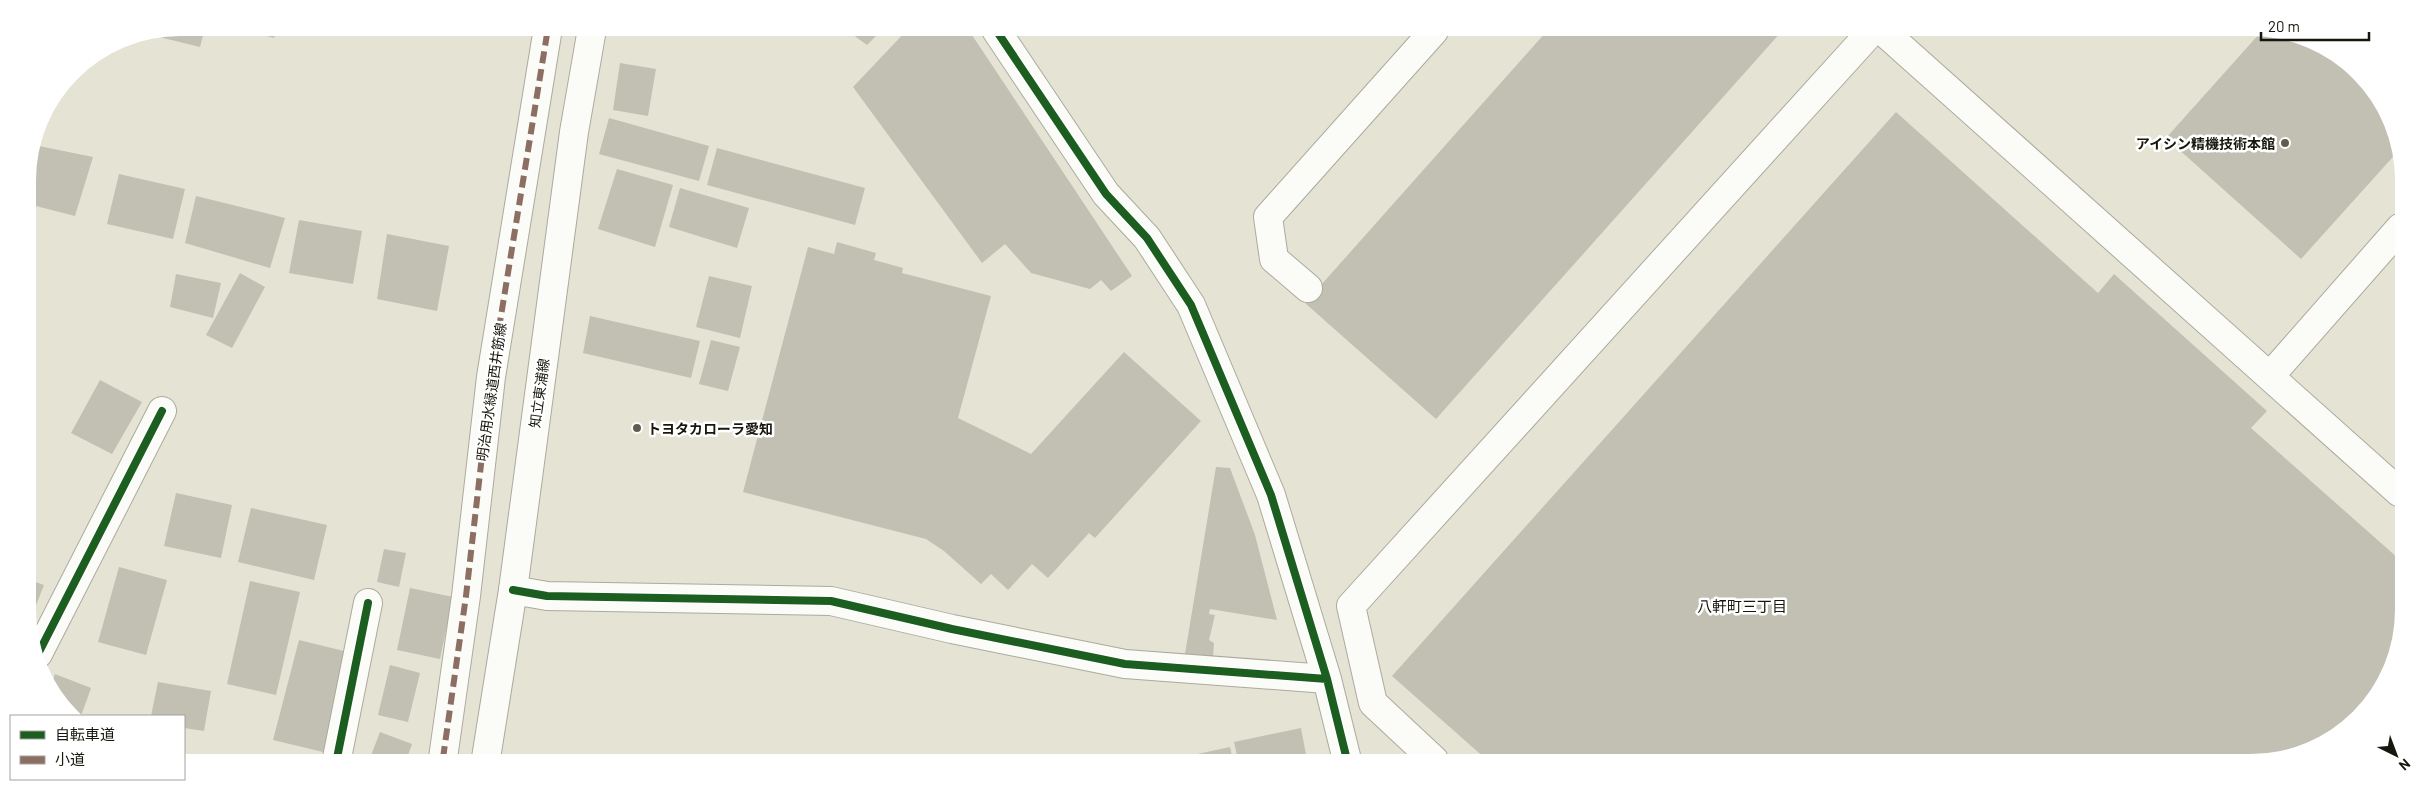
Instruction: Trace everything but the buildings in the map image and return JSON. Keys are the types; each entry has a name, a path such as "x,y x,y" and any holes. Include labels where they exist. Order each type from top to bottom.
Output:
{"street":[{"path":"1308,288 1274,259 1268,217 1427,36"},
{"path":"1427,753 1373,703 1351,606 1867,36"},
{"path":"1889,36 2395,488"},
{"name":"明治用水緑道西井筋線","path":"444,754 466,596 491,377 547,37"},
{"name":"知立東浦線","path":"487,754 513,590 573,141 591,37"},
{"path":"1000,37 1106,194 1147,238 1191,305 1270,496 1327,679 1345,753"},
{"path":"2270,376 2395,234"},
{"path":"42,647 162,411"},
{"path":"513,590 547,596 831,601 952,629 1126,664 1327,679"},
{"path":"338,754 368,603"}],"marked path":[{"path":"444,754 466,596 491,377 547,37"}],"cycle path":[{"path":"1000,37 1106,194 1147,238 1191,305 1271,495 1327,679"},
{"path":"42,647 162,411"},
{"path":"513,590 547,596 831,601 952,629 1125,664 1327,679 1345,753"},
{"path":"338,754 368,603"}],"place":[{"name":"アイシン精機技術本館","path":"2285,143"},
{"name":"トヨタカローラ愛知","path":"637,428"}],"district":[{"name":"八軒町三丁目","path":"1742,606"}]}
